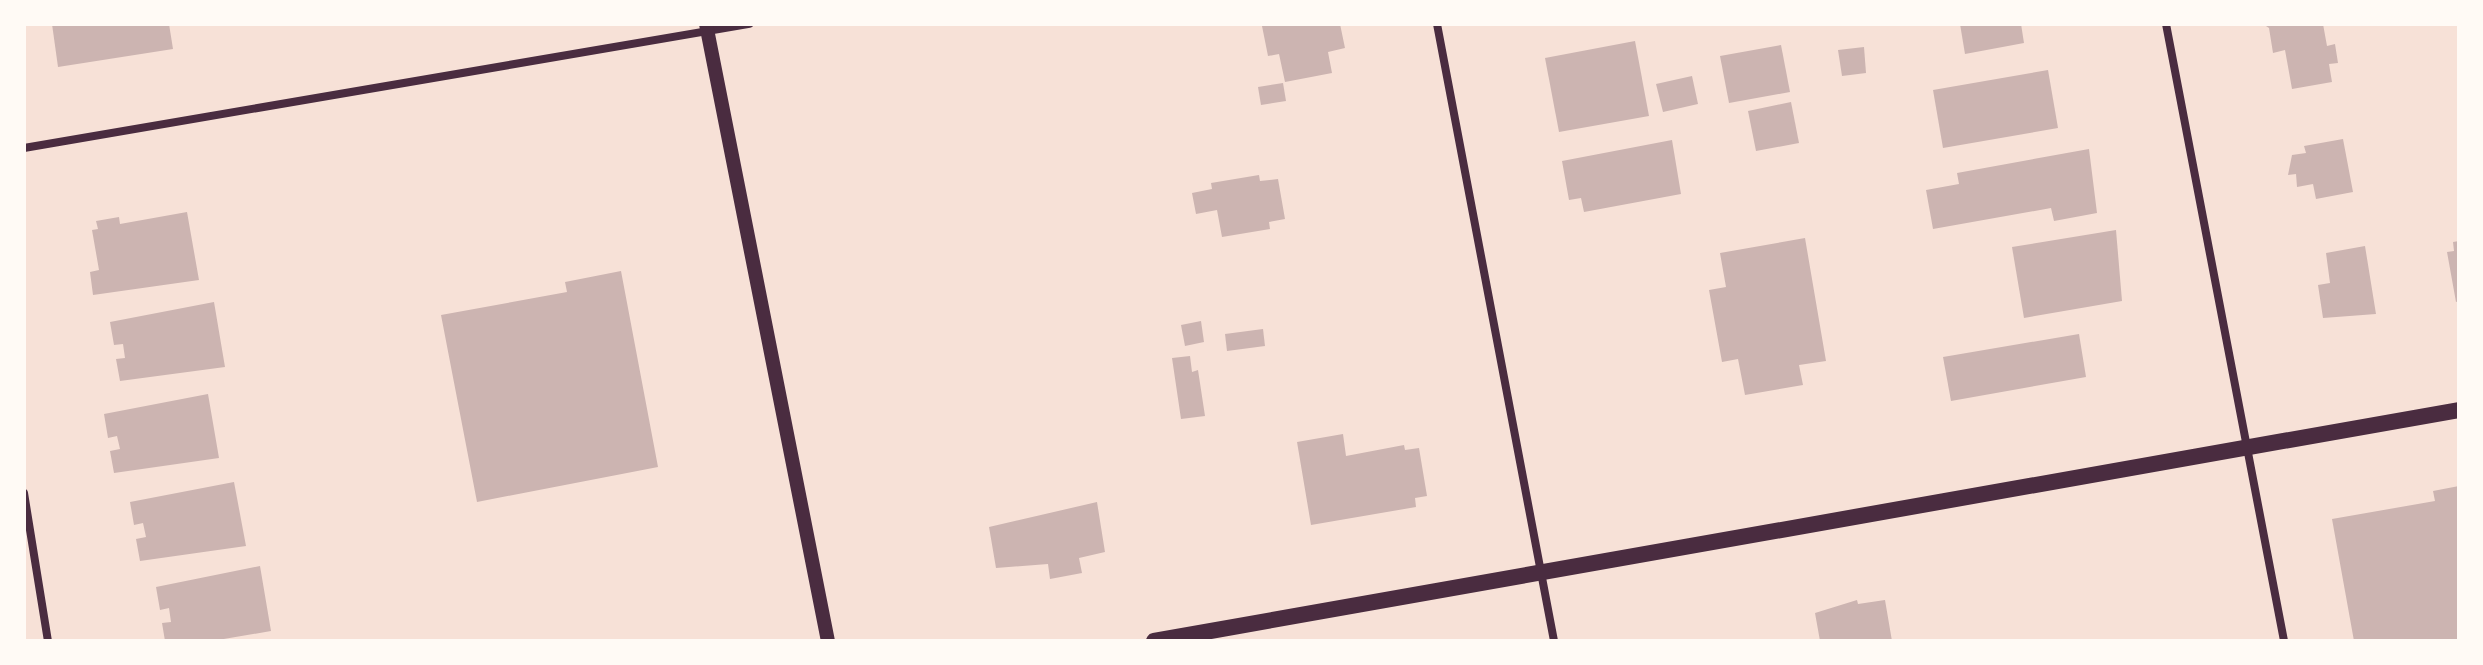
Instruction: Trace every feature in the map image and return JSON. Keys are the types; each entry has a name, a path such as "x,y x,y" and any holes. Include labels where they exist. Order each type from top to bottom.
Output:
{"main road":[{"path":"1154,641 2459,410"}],"street":[{"path":"24,148 707,28 749,24"},
{"path":"1437,24 1554,641"},
{"path":"2166,24 2284,641"},
{"path":"707,28 828,641"},
{"path":"24,493 48,641"}],"building":[{"path":"52,24 169,24 173,49 58,67"},
{"path":"1340,24 1345,48 1328,52 1332,73 1285,82 1279,54 1268,56 1262,26"},
{"path":"1960,24 2021,24 2024,43 1965,54"},
{"path":"2263,24 2323,24 2327,46 2335,44 2338,63 2329,64 2332,82 2292,89 2285,50 2273,53 2269,28"},
{"path":"1635,41 1649,116 1559,132 1545,58"},
{"path":"1781,45 1790,92 1729,103 1720,56"},
{"path":"1864,47 1866,73 1842,76 1838,50"},
{"path":"2048,70 2058,128 1943,148 1933,90"},
{"path":"1692,76 1698,104 1663,112 1656,84"},
{"path":"1283,83 1286,101 1261,105 1258,87"},
{"path":"1791,102 1799,143 1756,151 1748,111"},
{"path":"2343,139 2353,192 2316,199 2313,184 2297,187 2296,174 2288,175 2292,155 2306,153 2304,146"},
{"path":"1672,140 1681,194 1584,212 1581,198 1569,200 1562,161"},
{"path":"2089,149 2097,213 2054,221 2051,208 1933,229 1926,190 1959,184 1957,173"},
{"path":"1259,175 1260,181 1278,179 1285,219 1269,222 1270,229 1222,237 1217,210 1196,214 1192,193 1212,189 1211,183"},
{"path":"187,212 199,280 93,295 90,272 99,270 92,230 98,229 96,221 119,217 120,224"},
{"path":"2116,230 2122,301 2024,318 2012,247"},
{"path":"1805,238 1826,361 1799,365 1803,385 1745,395 1738,359 1722,362 1709,290 1726,287 1720,253"},
{"path":"2459,241 2459,301 2456,302 2447,252 2454,251 2453,242"},
{"path":"2365,246 2376,314 2323,318 2318,285 2330,283 2326,253"},
{"path":"621,271 658,467 477,502 441,315 567,292 565,282"},
{"path":"214,302 225,367 120,381 116,359 125,358 123,344 114,345 110,322"},
{"path":"1201,321 1204,342 1185,346 1181,325"},
{"path":"1263,329 1265,346 1227,351 1225,334"},
{"path":"2079,334 2086,377 1951,401 1943,357"},
{"path":"1190,356 1192,372 1198,370 1205,416 1181,419 1172,358"},
{"path":"208,394 219,458 114,473 110,451 120,449 117,436 108,438 104,414"},
{"path":"1343,434 1346,456 1404,445 1405,450 1419,448 1427,496 1415,498 1416,507 1311,525 1297,442"},
{"path":"234,482 246,546 140,561 136,539 146,537 143,523 134,525 130,502"},
{"path":"2459,486 2459,641 2354,641 2332,519 2435,501 2433,491"},
{"path":"1097,502 1105,552 1079,558 1082,573 1050,579 1048,564 996,568 989,527"},
{"path":"260,566 271,631 212,641 165,641 162,623 171,622 169,608 160,610 156,587"},
{"path":"1857,600 1858,604 1885,600 1892,641 1820,641 1815,613"}]}
